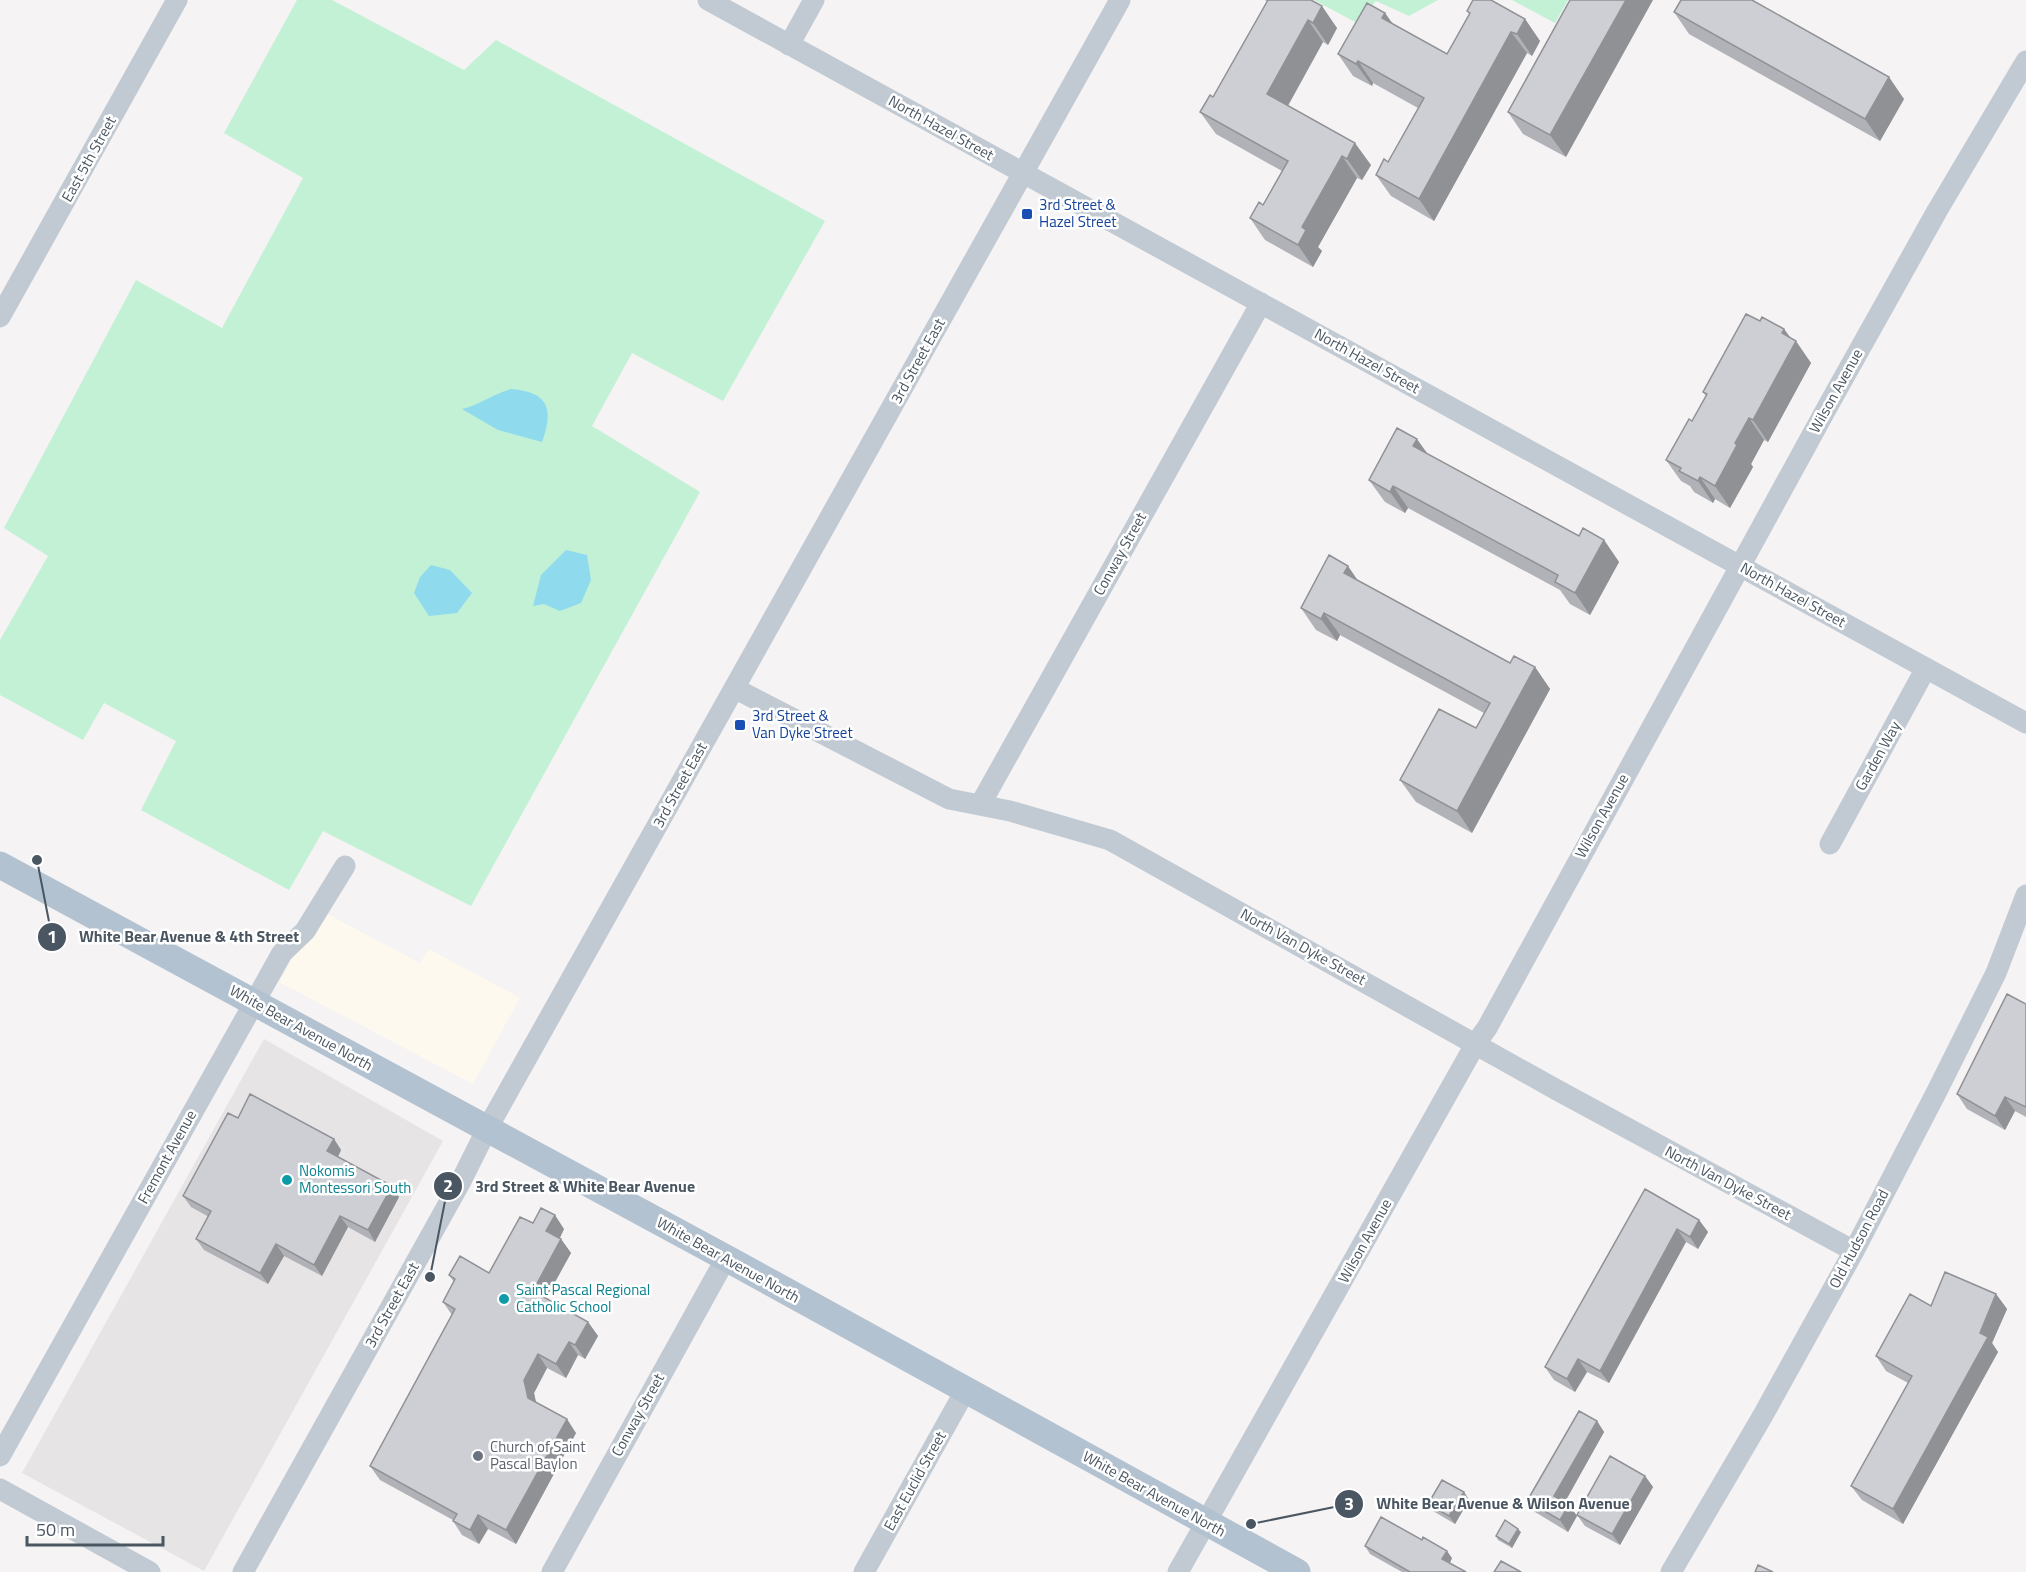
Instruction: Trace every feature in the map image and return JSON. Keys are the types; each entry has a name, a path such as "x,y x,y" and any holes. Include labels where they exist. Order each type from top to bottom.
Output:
{"main road":[{"name":"White Bear Avenue North","path":"2,870 255,1002 1297,1572"}],"street":[{"name":"East 5th Street","path":"0,317 177,0"},
{"name":"North Hazel Street","path":"708,0 2026,723"},
{"path":"789,45 814,0"},
{"name":"3rd Street East","path":"243,1572 460,1183 487,1129 1120,0"},
{"name":"Wilson Avenue","path":"1178,1572 1486,1028 1937,211 2019,90 2026,61"},
{"name":"Conway Street","path":"980,805 1261,303"},
{"name":"Garden Way","path":"1830,844 1926,669"},
{"name":"North Van Dyke Street","path":"734,688 949,799 1010,811 1110,840 1567,1095 1854,1251"},
{"name":"Fremont Avenue","path":"0,1456 282,953 305,931 345,866"},
{"name":"Old Hudson Road","path":"1671,1572 1762,1417 1854,1251 1996,973 2026,895"},
{"name":"Conway Street","path":"552,1572 726,1258"},
{"name":"East Euclid Street","path":"864,1572 965,1390"},
{"path":"0,1489 150,1572"}],"shaded area":[{"path":"320,910 420,963 429,949 520,998 473,1084 279,982"},
{"path":"264,1039 443,1141 204,1571 22,1473"}],"green space":[{"path":"297,0 332,0 464,70 496,40 825,221 723,401 632,353 592,426 700,492 471,906 323,831 289,890 141,810 176,741 104,703 83,740 0,695 0,640 48,556 4,528 136,280 222,328 303,178 224,133"},
{"path":"1314,0 1438,0 1409,16 1376,1 1357,23"},
{"path":"1512,0 1568,0 1555,23"}],"water":[{"path":"511,389 534,394 545,404 548,420 542,442 498,430 462,409"},
{"path":"566,550 587,555 591,580 581,603 560,611 544,604 533,606 541,575"},
{"path":"431,565 450,570 472,593 457,613 429,616 414,593 420,577"}],"building":[{"path":"1268,0 1311,0 1322,6 1313,23 1308,20 1267,94 1355,143 1347,159 1342,156 1302,227 1306,230 1298,245 1250,218 1259,202 1263,205 1288,161 1200,112 1210,95 1213,97"},
{"path":"1473,0 1491,0 1525,19 1517,34 1511,32 1419,199 1376,175 1384,159 1388,162 1424,98 1358,61 1356,64 1338,54 1367,3 1385,13 1382,18 1447,54 1470,13 1467,11"},
{"path":"1570,0 1626,0 1550,135 1508,112"},
{"path":"1681,0 1752,0 1889,77 1865,119 1674,12"},
{"path":"1746,314 1760,321 1762,317 1784,329 1782,333 1796,341 1753,420 1749,418 1735,443 1737,445 1715,486 1700,477 1698,481 1679,471 1681,468 1666,460 1689,419 1692,421 1707,394 1703,392"},
{"path":"1397,428 1417,439 1413,446 1579,536 1583,528 1604,540 1575,593 1555,582 1558,575 1393,486 1390,492 1369,480"},
{"path":"1329,555 1348,566 1344,573 1510,663 1514,656 1535,667 1457,811 1400,780 1439,709 1476,728 1490,703 1324,613 1321,619 1301,608"},
{"path":"2007,994 2026,1004 2026,1107 2005,1097 1995,1116 1957,1094"},
{"name":"Nokomis Montessori South","path":"250,1094 334,1139 327,1151 392,1186 368,1230 340,1216 314,1265 276,1244 260,1273 196,1239 211,1211 183,1196 228,1113 238,1118"},
{"path":"1645,1189 1699,1220 1690,1237 1677,1229 1600,1371 1578,1359 1567,1379 1545,1367"},
{"path":"541,1208 555,1215 546,1231 561,1239 533,1291 588,1322 575,1345 569,1342 556,1364 538,1354 524,1380 528,1398 567,1419 506,1530 478,1515 470,1530 453,1521 457,1514 370,1466 455,1309 443,1302 455,1279 449,1275 460,1256 489,1273 520,1217 533,1223"},
{"path":"1945,1272 1996,1294 1980,1333 1988,1337 1893,1509 1851,1486 1912,1376 1876,1356 1910,1294 1931,1306"},
{"path":"1579,1411 1597,1421 1554,1496 1569,1505 1560,1520 1527,1501"},
{"path":"1610,1456 1645,1476 1612,1534 1577,1515"},
{"path":"1442,1480 1464,1492 1449,1516 1428,1504"},
{"path":"1381,1517 1447,1551 1442,1559 1466,1572 1410,1572 1365,1546"},
{"path":"1505,1520 1518,1529 1509,1544 1496,1536"},
{"path":"1501,1561 1521,1572 1494,1572"},
{"path":"1758,1565 1773,1572 1755,1572"}],"place":[{"name":"3rd Street & Hazel Street","path":"1027,214"},
{"name":"3rd Street & Van Dyke Street","path":"740,725"},
{"name":"White Bear Avenue & 4th Street","path":"37,860"},
{"name":"Nokomis Montessori South","path":"287,1180"},
{"name":"3rd Street & White Bear Avenue","path":"430,1277"},
{"name":"Saint Pascal Regional Catholic School","path":"504,1299"},
{"name":"Church of Saint Pascal Baylon","path":"478,1456"},
{"name":"White Bear Avenue & Wilson Avenue","path":"1251,1524"}]}
